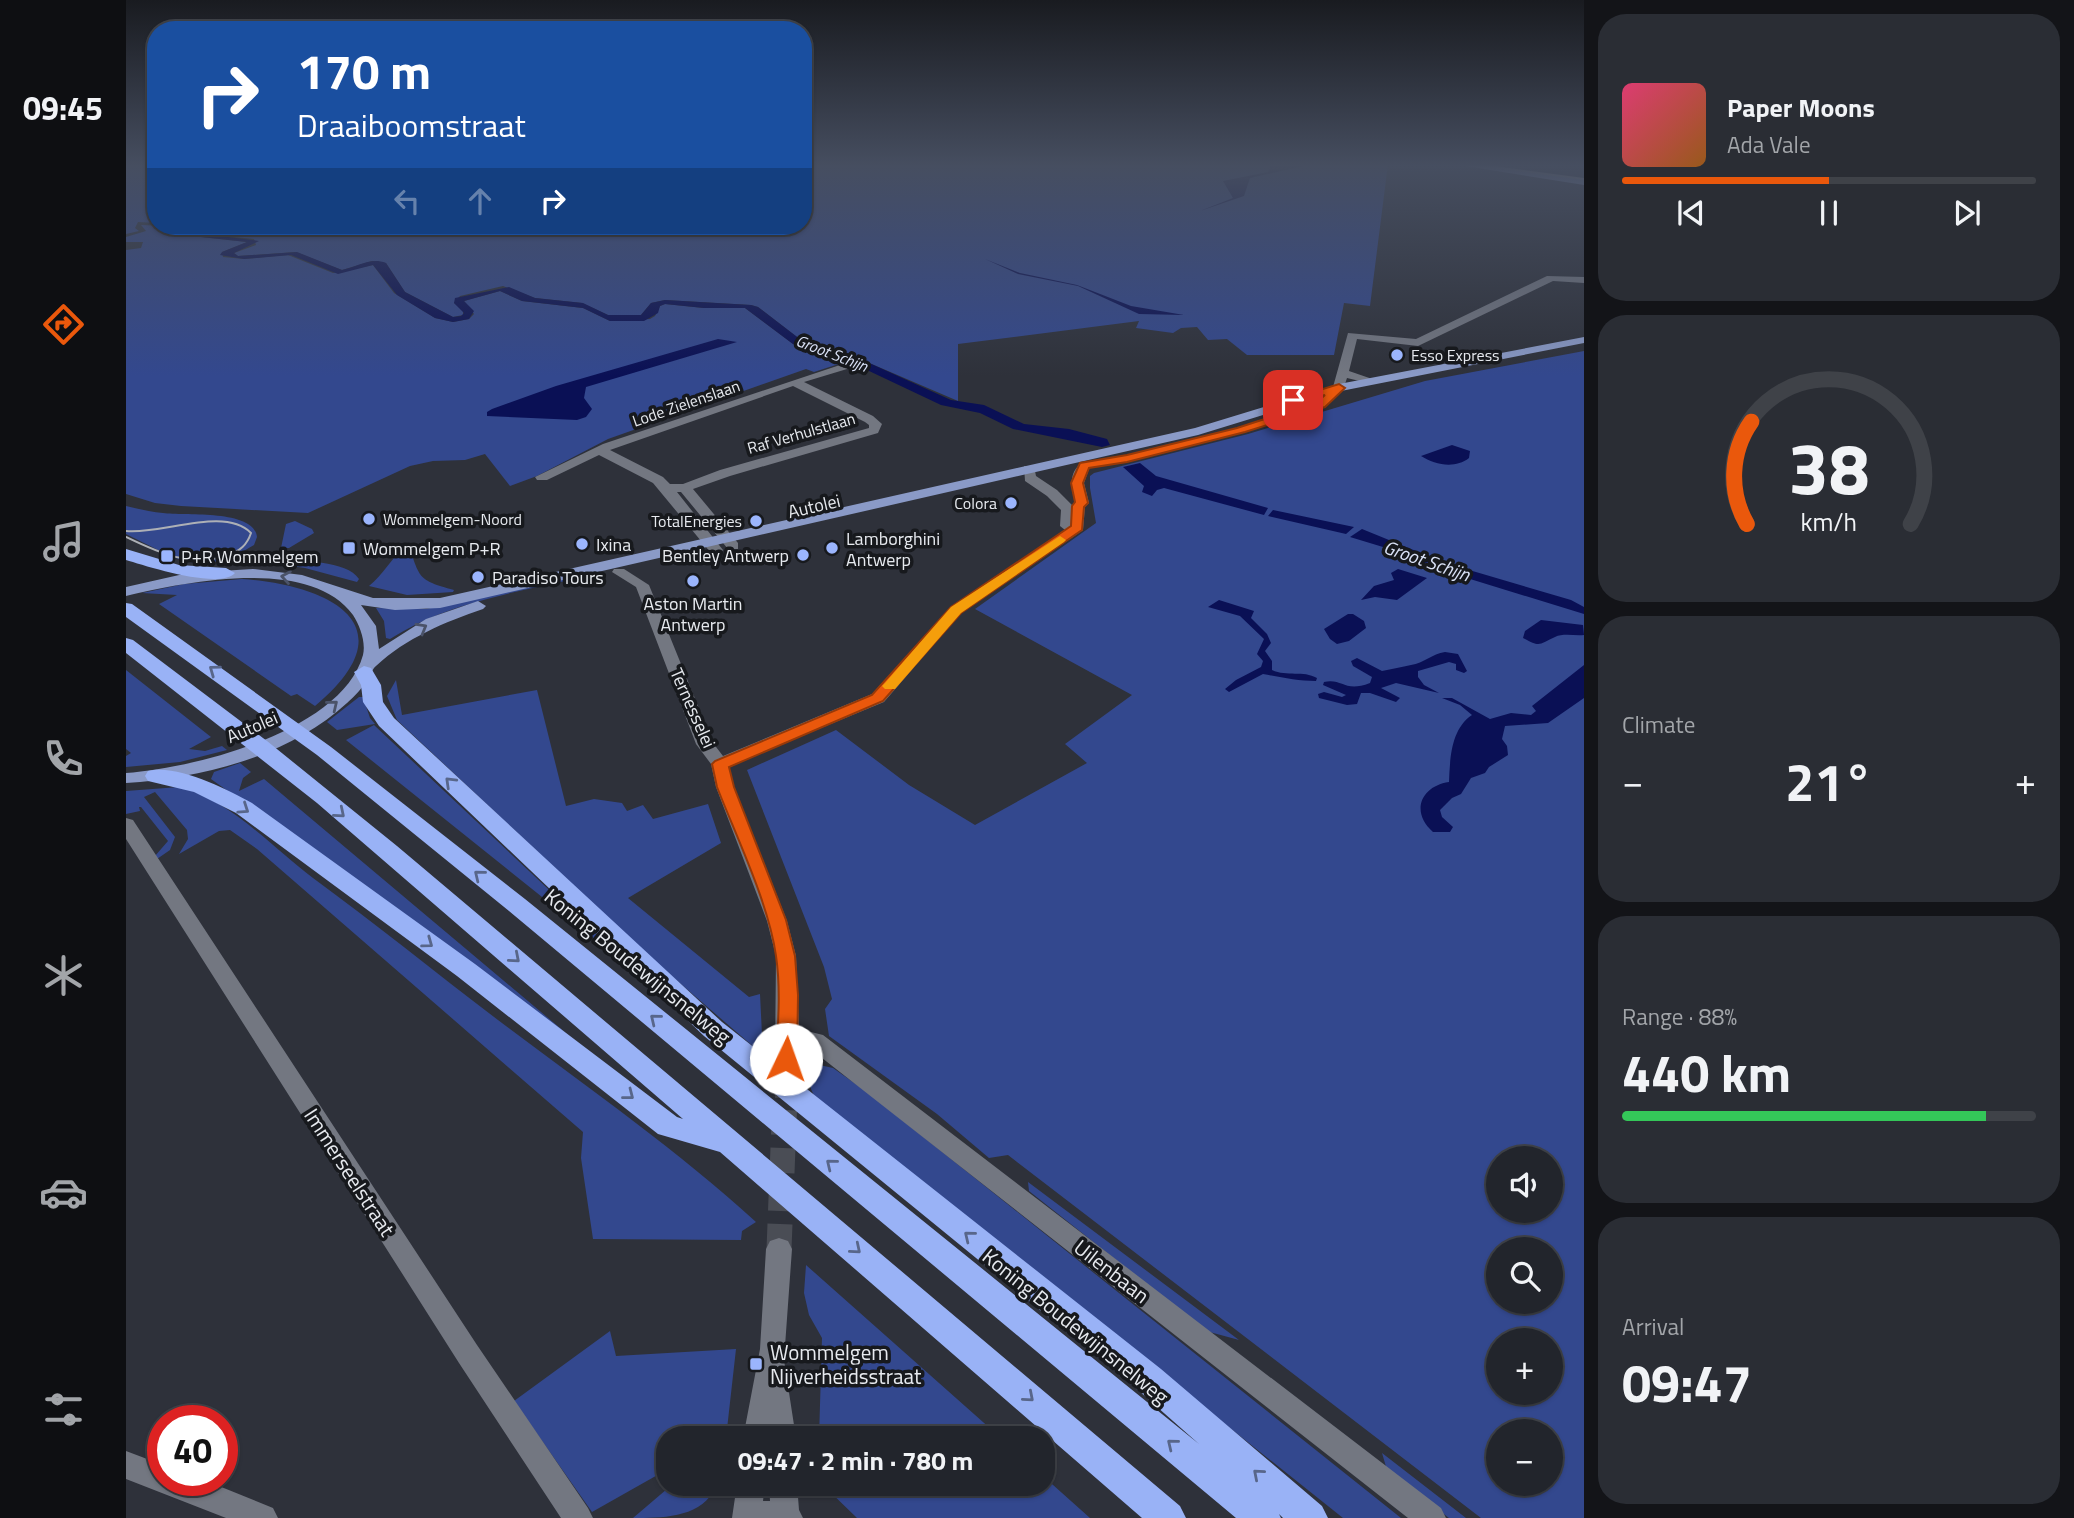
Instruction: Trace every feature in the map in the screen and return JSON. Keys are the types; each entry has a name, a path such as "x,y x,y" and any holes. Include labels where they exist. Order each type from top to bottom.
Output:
{"highway":[{"path":"126,554 177,570 226,573"},
{"name":"Koning Boudewijnsnelweg","path":"130,610 324,751 517,905 1263,1518"},
{"path":"126,644 234,726 476,925 1168,1518"},
{"path":"366,668 372,685 373,702 386,722 713,1029 1150,1380 1310,1518"},
{"path":"156,776 188,780 213,790 244,808 499,995 668,1126 729,1142"}],"main road":[{"name":"Autolei","path":"347,597 389,606 440,603 1034,474 1198,430 1339,388 1584,342"},
{"name":"Autolei","path":"1034,474 1127,458 1241,430 1419,377 1584,342"},
{"name":"Autolei","path":"126,778 156,776 230,759 274,742 331,708 366,668 416,631 442,617 721,544"},
{"name":"Autolei","path":"126,592 168,581 226,573 297,578 330,588 347,597 364,613 372,629 373,647 366,668"}],"street":[{"path":"1321,404 1339,388 1352,335 1418,343 1551,278 1584,280"},
{"name":"Lode Zielenslaan","path":"542,477 600,450 844,367"},
{"path":"1343,373 1372,381"},
{"name":"Raf Verhulstlaan","path":"685,488 725,473 873,430 876,424 869,419 794,382"},
{"path":"600,450 658,480 721,544"},
{"path":"720,764 878,698 956,610 1077,527 1078,506 1082,503 1077,483 1084,466"},
{"path":"1034,474 1078,506"},
{"path":"1034,474 1068,509 1069,522 1058,541"},
{"path":"667,488 685,488 721,544"},
{"name":"Ternesselei","path":"619,572 642,585 705,744 720,764 725,787 777,920 786,956 787,1047"},
{"name":"Immerseelstraat","path":"126,824 460,1343 578,1518"},
{"name":"Uilenbaan","path":"787,1047 815,1041 1431,1518"},
{"path":"759,1426 773,1349 779,1249"},
{"path":"773,1349 781,1426"},
{"path":"126,1465 147,1473"},
{"path":"206,1496 264,1518"},
{"path":"747,1518 750,1496"},
{"path":"752,1518 766,1515 786,1517 784,1496"}],"shaded area":[{"path":"195,235 247,242 222,252 223,257 244,259 288,255 333,273 373,265 394,293 435,318 453,322 469,319 474,314 464,301 500,291 522,301 583,308 610,321 650,319 655,316 660,306 665,304 745,308 793,344 848,361 814,372 806,369 608,439 537,476 510,486 485,454 465,460 433,461 410,466 308,513 155,503 126,494 126,250 141,248 143,242 126,242 126,237"},
{"path":"214,235 1379,235 1370,306 1344,303 1334,355 1247,355 1227,339 1208,340 1197,327 1181,328 1173,333 1136,328 1139,321 958,344 958,401 867,362 801,340 758,307 751,305 665,300 651,303 641,315 608,315 582,303 535,298 503,286 460,296 454,303 463,310 463,315 453,317 405,292 386,263 372,261 342,270 296,252 238,256 234,253 256,245 254,239"},
{"path":"1584,351 1584,1518 1481,1518 1008,1155 989,1158 937,1114 829,1036 825,1009 832,999 824,967 747,770 836,730 909,785 975,825 1087,763 1065,744 1132,695 975,609 1096,523 1090,488 1090,476 1094,473 1248,434 1425,381"},
{"path":"126,506 158,513 232,518 253,528 257,537 254,545 235,555 218,561 188,562 126,534"},
{"path":"295,521 312,529 314,533 289,548 281,548 286,524"},
{"path":"408,543 422,576 454,590 453,592 407,595 369,586"},
{"path":"278,560 334,565 353,573 359,579 357,582 305,568 264,562"},
{"path":"590,572 592,575 462,606 413,626 390,639 386,638 384,621 376,608 426,609"},
{"path":"242,579 304,590 329,600 347,614 357,632 357,653 343,678 315,706 297,694 291,696 159,604 177,595 142,593 184,584"},
{"path":"126,670 211,737 189,749 205,751 222,746 227,750 180,762 126,767 126,756 131,753 126,749"},
{"path":"396,680 402,715 537,690 566,806 594,799 622,803 627,811 643,805 653,819 708,804 721,843 628,898 749,997 760,994 763,1055 652,959 397,720 387,696"},
{"path":"359,697 363,697 370,718 375,724 337,730 327,722"},
{"path":"374,725 613,950 612,953 346,740"},
{"path":"240,763 251,772 243,778 239,791 264,779 566,1033 211,779 214,772"},
{"path":"179,787 215,802 249,825 313,878 662,1143 756,1222 742,1231 741,1240 593,1239 581,1158 583,1132 257,849 230,830 219,831 179,854 188,839 187,830 155,792 144,797 175,837 170,850 157,859 155,856 168,841 141,807 140,811 126,814 126,791"},
{"path":"815,1064 833,1068 867,1092 1401,1518 1343,1518 816,1098 810,1081"},
{"path":"1028,1182 1239,1340 1206,1331 1029,1191"},
{"path":"806,1265 987,1426 819,1426 822,1338 809,1315 804,1293"},
{"path":"610,1331 616,1356 736,1349 727,1426 656,1426 656,1476 592,1512 514,1401"},
{"path":"1382,1453 1466,1518 1449,1518 1387,1470"},
{"path":"1055,1487 1090,1518 857,1518 834,1496 1055,1496"},
{"path":"659,1496 710,1496 698,1507 678,1515 633,1518"}],"water":[{"name":"Groot Schijn","path":"195,235 259,241 234,253 238,256 297,252 342,270 380,261 386,263 405,292 453,317 464,313 454,303 455,298 509,287 535,298 583,303 608,315 641,315 651,303 665,300 751,305 758,307 801,340 867,362 951,400 984,405 1024,424 1069,429 1107,439 1110,445 1102,447 1013,429 980,413 941,405 848,361 793,344 745,308 665,304 660,306 658,313 644,321 610,321 583,308 522,301 500,291 464,301 474,311 469,319 453,322 435,318 397,295 373,265 338,274 291,255 244,259 220,255 247,242"},
{"path":"985,259 1020,273 1077,285 1131,306 1184,315 1139,314 1078,286 1018,274"},
{"path":"718,339 737,342 586,387 584,398 592,409 586,417 577,420 487,416 487,412 492,409 556,386"},
{"path":"1452,445 1470,451 1469,458 1451,465 1432,462 1421,456"},
{"path":"1140,463 1156,476 1268,508 1264,515 1164,488 1157,490 1152,496 1142,492 1144,486 1123,467"},
{"path":"1273,510 1354,527 1346,534 1268,516"},
{"path":"1362,529 1438,560 1420,564 1383,547 1350,537"},
{"path":"1442,562 1571,600 1584,607 1584,614 1428,566"},
{"path":"1398,569 1427,578 1397,600 1375,597 1361,600 1374,586 1394,580 1391,573"},
{"path":"1219,600 1254,611 1251,618 1267,634 1271,643 1265,651 1272,661 1272,670 1312,676 1317,678 1316,681 1263,674 1229,692 1225,689 1261,667 1263,661 1257,654 1264,639 1240,616 1208,607"},
{"path":"1348,614 1364,621 1366,628 1349,641 1337,644 1324,629"},
{"path":"1541,620 1583,625 1584,635 1558,636 1540,644 1523,638 1525,631"},
{"path":"1445,652 1458,654 1467,671 1464,673 1456,670 1456,664 1449,662 1418,671 1418,677 1424,685 1439,693 1396,683 1381,688 1400,698 1396,702 1370,693 1361,693 1357,704 1347,705 1319,698 1318,694 1324,692 1342,697 1346,695 1323,685 1324,682 1355,687 1370,683 1372,677 1353,666 1351,661 1357,658 1382,671 1416,664"},
{"path":"1584,665 1584,698 1548,723 1505,726 1502,739 1507,746 1508,755 1489,767 1485,773 1471,778 1461,794 1452,798 1440,810 1442,817 1453,827 1450,832 1433,832 1422,816 1422,801 1431,789 1449,782 1451,754 1456,736 1472,715 1460,705 1442,698 1452,698 1490,719 1511,713 1531,715 1536,711 1532,706"}],"tunnel":[{"path":"785,1098 786,1059"},
{"path":"779,1249 785,1097"}],"tram line":[{"path":"126,531 225,522 239,525 251,533 245,544 236,552 201,560 176,557 126,537"}],"slow traffic":[{"path":"890,686 956,610 1060,540"}],"place":[{"name":"Esso Express","path":"1397,355"},
{"name":"Colora","path":"1011,503"},
{"name":"Wommelgem-Noord","path":"369,519"},
{"name":"TotalEnergies","path":"756,521"},
{"name":"Ixina","path":"582,544"},
{"name":"Wommelgem P+R","path":"349,548"},
{"name":"Lamborghini Antwerp","path":"832,548"},
{"name":"Bentley Antwerp","path":"803,555"},
{"name":"P+R Wommelgem","path":"167,556"},
{"name":"Paradiso Tours","path":"478,577"},
{"name":"Aston Martin Antwerp","path":"693,581"},
{"name":"Wommelgem Nijverheidsstraat","path":"756,1364"}],"route":[{"path":"786,1059 786,956 777,920 725,787 720,764 878,698 956,610 1077,527 1078,506 1082,503 1077,492 1077,483 1084,466 1241,430 1321,404 1326,397 1337,393 1339,388 1293,400"}]}
